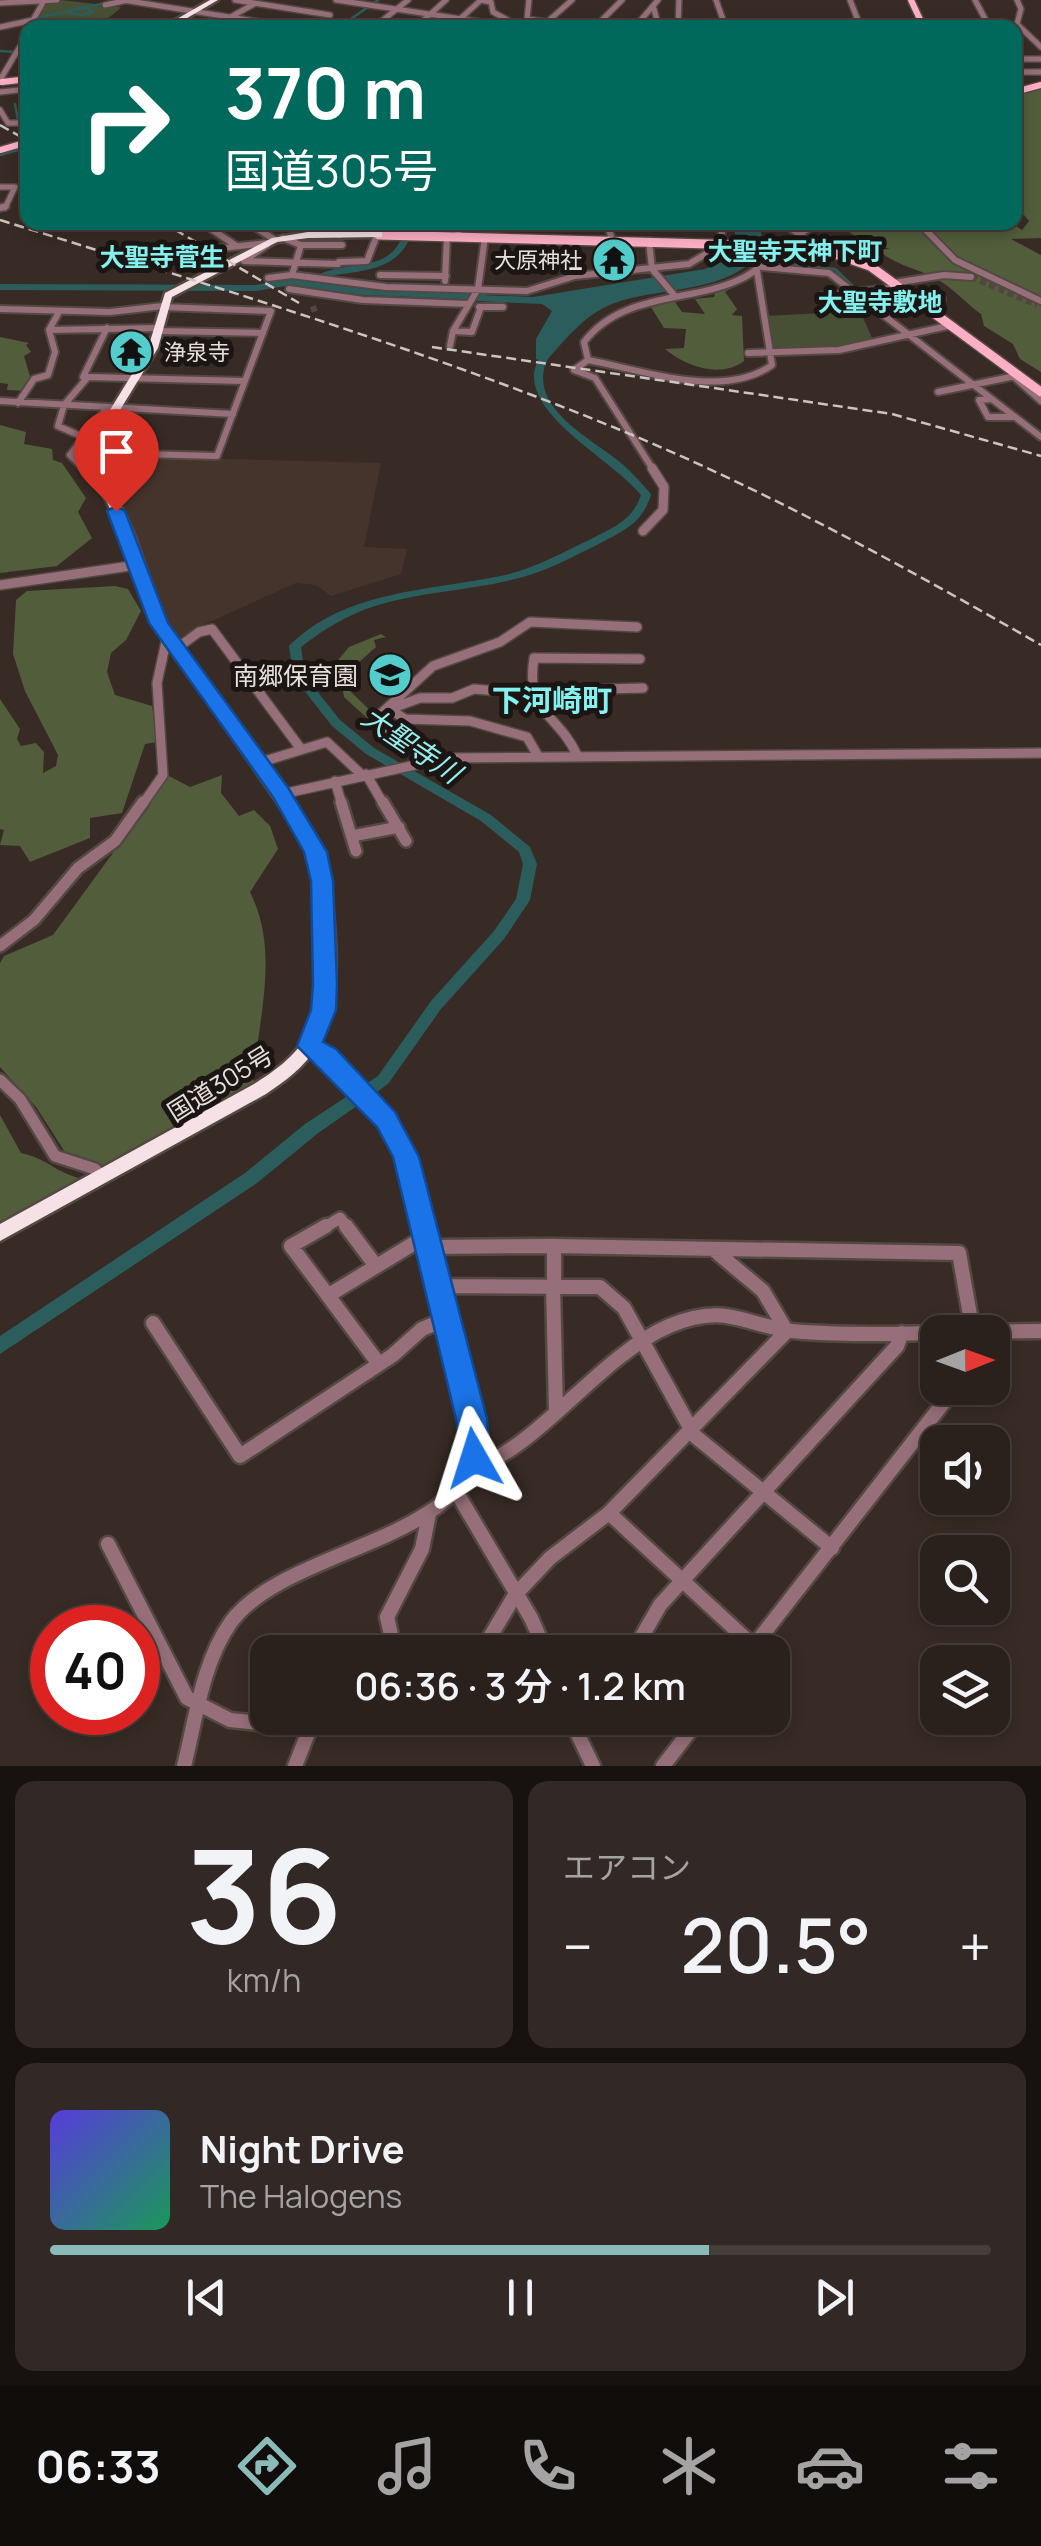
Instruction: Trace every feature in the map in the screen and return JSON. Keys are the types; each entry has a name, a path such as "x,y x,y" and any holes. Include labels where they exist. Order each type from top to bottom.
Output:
{"highway":[{"path":"181,20 215,0"},
{"path":"98,472 110,410 132,378 173,292 274,241 308,234 341,238 378,230"},
{"name":"国道305号","path":"0,1234 260,1089 309,1046 324,999 322,881 311,840 172,643 98,472"}],"main road":[{"path":"378,230 406,236 777,243 821,248 858,260 1041,392"}],"street":[{"path":"0,3 57,0"},
{"path":"105,5 126,0 243,20"},
{"path":"235,0 330,15"},
{"path":"336,0 473,20"},
{"path":"368,5 375,0"},
{"path":"383,20 408,0"},
{"path":"424,20 446,0"},
{"path":"460,18 481,0 492,2 493,12 507,20"},
{"path":"529,0 524,17 532,20"},
{"path":"550,20 572,0"},
{"path":"600,20 622,0"},
{"path":"640,20 658,0"},
{"path":"24,20 34,18 44,1"},
{"path":"225,20 258,2"},
{"path":"322,20 351,2"},
{"path":"654,8 656,20"},
{"path":"0,23 20,21"},
{"path":"10,23 20,28"},
{"path":"1022,29 1041,48"},
{"path":"1,79 19,44"},
{"path":"0,110 10,124 20,123"},
{"path":"0,188 15,187 5,208 0,208"},
{"path":"213,230 235,246"},
{"path":"260,230 274,241"},
{"path":"308,234 309,230"},
{"path":"268,278 368,261 378,230"},
{"path":"444,288 456,230"},
{"path":"609,230 612,240"},
{"path":"274,241 244,262 376,286 536,290 575,276 652,270 702,259 722,242 719,230"},
{"path":"796,230 821,248"},
{"path":"801,233 806,230"},
{"path":"926,230 955,260 1040,305"},
{"path":"449,351 453,331 478,290 485,237"},
{"path":"214,248 274,241 301,245 341,238 338,265"},
{"path":"649,241 652,270 676,296"},
{"path":"655,533 643,531 663,510 664,487 596,378 575,373 577,365 588,360 736,382 772,367 760,269 777,243"},
{"path":"292,271 301,245"},
{"path":"588,360 584,342 605,316 714,288 760,269 826,272 1041,437"},
{"path":"380,275 446,276"},
{"path":"821,296 857,294 941,275 971,277"},
{"path":"289,289 363,300 503,307"},
{"path":"922,303 942,299"},
{"path":"0,309 59,312 163,307 271,311 218,456 102,453"},
{"path":"453,331 472,332 481,307"},
{"path":"18,403 34,379 48,375 55,352 49,330 59,312"},
{"path":"748,353 839,350 952,325"},
{"path":"108,328 83,377 244,382"},
{"path":"49,330 263,333"},
{"path":"938,392 1014,376 1041,401"},
{"path":"83,437 58,426 63,405 88,377"},
{"path":"992,399 979,400 988,417 1015,417"},
{"path":"0,401 233,414"},
{"path":"98,472 83,468 70,456 110,410"},
{"path":"0,585 138,565"},
{"path":"428,761 375,719 438,664 502,644 530,622 637,627"},
{"path":"0,946 34,920 78,868 115,841 163,775 155,706 161,648 212,629 301,749"},
{"path":"577,755 570,740 546,721 532,692 534,658 640,659"},
{"path":"388,710 420,698 452,698 474,689 532,692 644,688"},
{"path":"388,710 401,718 470,721 527,737 538,756"},
{"path":"258,762 326,742 364,774 406,841"},
{"path":"282,794 428,761 577,755 1041,753"},
{"path":"335,781 356,851"},
{"path":"352,836 399,827"},
{"path":"184,1766 217,1650 232,1620 248,1604 428,1514 456,1493 472,1468 475,1438 409,1166 395,1132 327,1056 309,1046"},
{"path":"0,1080 20,1099 54,1156 95,1169 102,1178"},
{"path":"376,1266 340,1218 291,1246 379,1364"},
{"path":"329,1295 428,1241 959,1253 970,1315"},
{"path":"554,1246 556,1410"},
{"path":"714,1250 763,1291 787,1331"},
{"path":"439,1286 600,1287 624,1308 691,1432 832,1548"},
{"path":"472,1468 506,1452 640,1339 721,1312 787,1331 920,1332"},
{"path":"153,1323 240,1456 379,1364 422,1329 446,1319"},
{"path":"1010,1333 1041,1330"},
{"path":"492,1635 515,1595 550,1558 609,1513 787,1331"},
{"path":"643,1635 660,1605 686,1582 897,1346 902,1332"},
{"path":"766,1635 942,1405"},
{"path":"456,1493 537,1635"},
{"path":"609,1513 740,1635"},
{"path":"391,1635 387,1617 422,1550 428,1514"},
{"path":"108,1544 186,1698 230,1720 250,1722"},
{"path":"295,1766 307,1735"},
{"path":"581,1735 592,1766"},
{"path":"663,1766 687,1735"}],"shaded area":[{"path":"105,456 381,463 364,547 407,549 401,574 331,596 316,585 296,583 203,625 179,643 157,608 102,470"}],"green space":[{"path":"61,0 121,7 104,20 38,20 46,3"},
{"path":"1041,87 1041,238 1011,239 1041,255 1041,372 1020,359 1013,344 984,326 981,314 948,287 879,251 890,248 871,247 846,230 1022,230 1029,221 1022,215 1022,92"},
{"path":"744,280 725,292 737,309 732,315 742,316 744,361 714,370 682,361 665,349 684,348 686,329 664,328 649,304 673,299 682,312 705,314 695,299 714,297 716,290"},
{"path":"860,311 873,340 838,348 772,350 766,316"},
{"path":"0,337 29,343 26,345 31,352 24,356 31,380 25,391 7,390 8,384 0,383"},
{"path":"0,425 26,432 24,444 52,449 53,460 62,463 86,498 78,512 92,538 57,566 0,573"},
{"path":"115,586 128,589 141,611 126,640 111,653 107,672 115,695 152,706 158,742 145,744 122,813 90,818 90,838 30,862 20,846 0,845 4,830 0,829 0,699 20,729 17,739 21,746 36,743 44,752 43,773 56,766 58,755 25,691 13,654 16,600 27,591"},
{"path":"381,634 386,637 374,640 376,647 357,664 350,691 375,715 367,718 344,697 338,660 349,647"},
{"path":"222,775 221,793 239,816 254,810 270,826 278,849 250,892 265,947 258,1041 271,1056 247,1068 256,1085 109,1169 65,1152 36,1107 0,1067 0,963 4,956 53,935 169,776 190,787"},
{"path":"0,1115 21,1153 89,1180 0,1231"}],"water":[{"path":"735,230 760,230 764,247 734,274 715,282 612,304 576,328 546,361 536,359 536,339 552,311 542,304 476,301 479,295 533,297 705,269 724,261 736,246"}],"waterway":[{"path":"349,20 378,0"},
{"path":"25,20 117,1"},
{"path":"80,20 81,15 93,12 86,8"},
{"path":"67,12 79,15"},
{"path":"39,18 49,20"},
{"path":"0,51 20,52"},
{"path":"15,104 18,120"},
{"path":"0,155 20,149"},
{"path":"324,274 380,264 400,250 409,230"},
{"path":"768,262 835,269 858,291"},
{"path":"0,287 256,288 291,282 364,292 485,297"},
{"name":"大聖寺川","path":"0,1346 251,1178 311,1129 383,1080 436,1005 499,935 523,900 530,864 525,850 486,818 370,751 336,723 299,676 295,646 319,628 370,604 523,574 597,540 637,516 646,495 632,478 570,429 552,411 541,392 539,371 549,347"},
{"path":"1032,426 1041,433"}],"tunnel":[{"path":"971,277 1037,305"},
{"path":"311,310 319,307"}],"railway":[{"path":"0,125 20,136"},
{"path":"0,220 20,226"},
{"path":"32,230 401,348 637,437 792,509 1041,645"},
{"path":"176,230 299,303"},
{"path":"432,347 892,414 1041,456"}],"place":[{"name":"大原神社","path":"614,260"},
{"name":"浄泉寺","path":"131,352"},
{"name":"南郷保育園","path":"390,675"}],"district":[{"name":"大聖寺天神下町","path":"795,250"},
{"name":"大聖寺菅生","path":"162,256"},
{"name":"大聖寺敷地","path":"880,301"},
{"name":"下河崎町","path":"552,699"}],"route":[{"path":"116,511 159,623 282,794 316,852 322,881 325,984 323,1010 309,1046 327,1056 386,1119 406,1157 472,1419 474,1458"}]}
